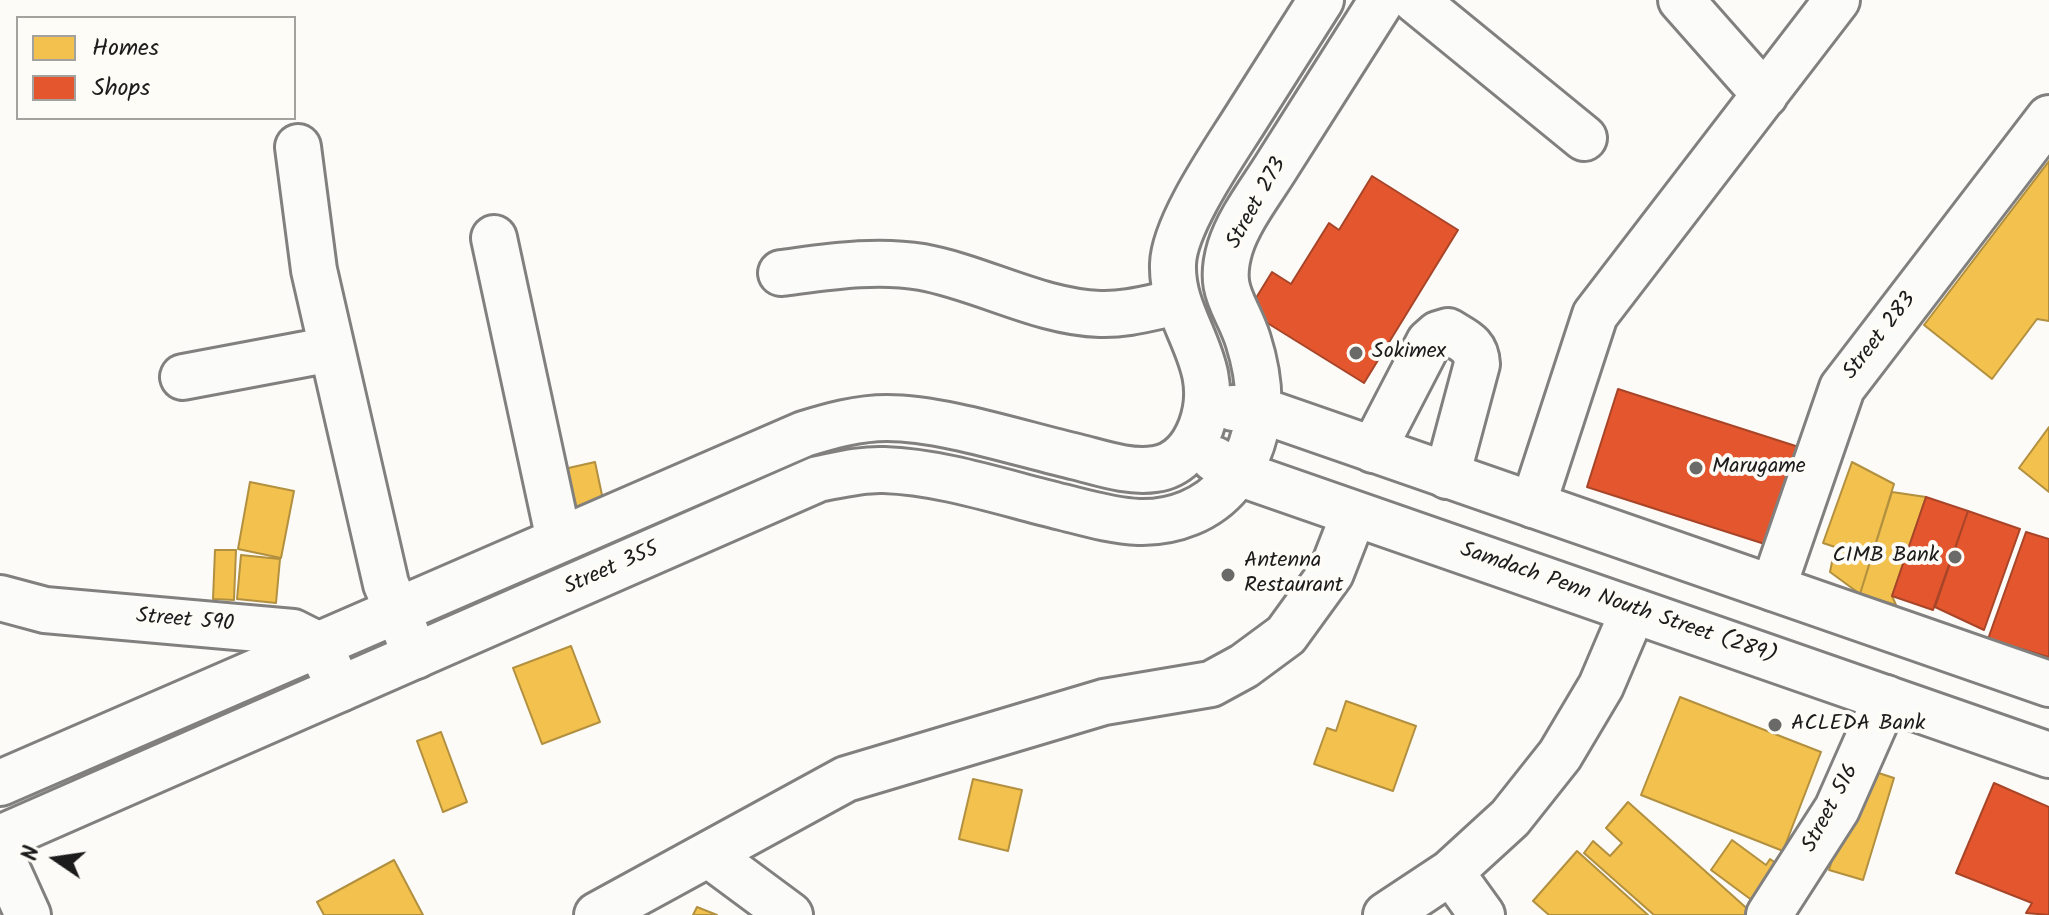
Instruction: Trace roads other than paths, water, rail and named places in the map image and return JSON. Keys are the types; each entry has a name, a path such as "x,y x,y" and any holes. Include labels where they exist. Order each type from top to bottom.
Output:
{"main road":[{"path":"0,783 804,434 838,424 887,418 947,426 1140,470 1168,465 1180,459 1192,446 1207,405 1205,364 1178,302 1173,262 1182,230 1204,184 1321,0"},
{"name":"Street 273","path":"1238,473 1256,433 1260,410 1248,338 1227,293 1225,274 1231,246 1251,208 1382,0"},
{"path":"1415,0 1584,138"},
{"path":"1681,0 1765,95"},
{"path":"1533,505 1595,315 1837,0"},
{"name":"Street 283","path":"1773,588 1842,388 2049,118"},
{"path":"298,147 314,270 386,584 416,656"},
{"path":"494,238 559,540"},
{"path":"781,273 851,264 921,267 1062,309 1098,314 1124,314 1178,302"},
{"path":"1373,450 1429,342 1438,334 1448,331 1472,345 1477,364 1447,476"},
{"path":"183,377 332,349"},
{"path":"1207,405 1260,410 2049,684"},
{"name":"Samdach Penn Nouth Street (289)","path":"1192,446 1238,473 2049,755"},
{"name":"Street 355","path":"0,838 818,479 882,470 934,476 1099,516 1139,522 1177,519 1199,510 1223,491 1238,473"},
{"path":"597,915 846,779 1104,702 1211,684 1244,666 1286,635 1331,573 1354,514"},
{"name":"Street 590","path":"0,598 45,610 293,632 319,645"},
{"path":"1386,915 1451,872 1510,818 1560,755 1601,686 1633,611"},
{"path":"319,645 340,689"},
{"name":"Street 516","path":"1769,915 1837,809 1886,698"},
{"path":"0,853 24,914"},
{"path":"709,855 790,915"},
{"path":"1451,872 1482,915"}],"place":[{"name":"Sokimex","path":"1356,353"},
{"name":"Marugame","path":"1696,468"},
{"name":"CIMB Bank","path":"1955,557"},
{"name":"Antenna Restaurant","path":"1228,575"},
{"name":"ACLEDA Bank","path":"1775,725"}]}
